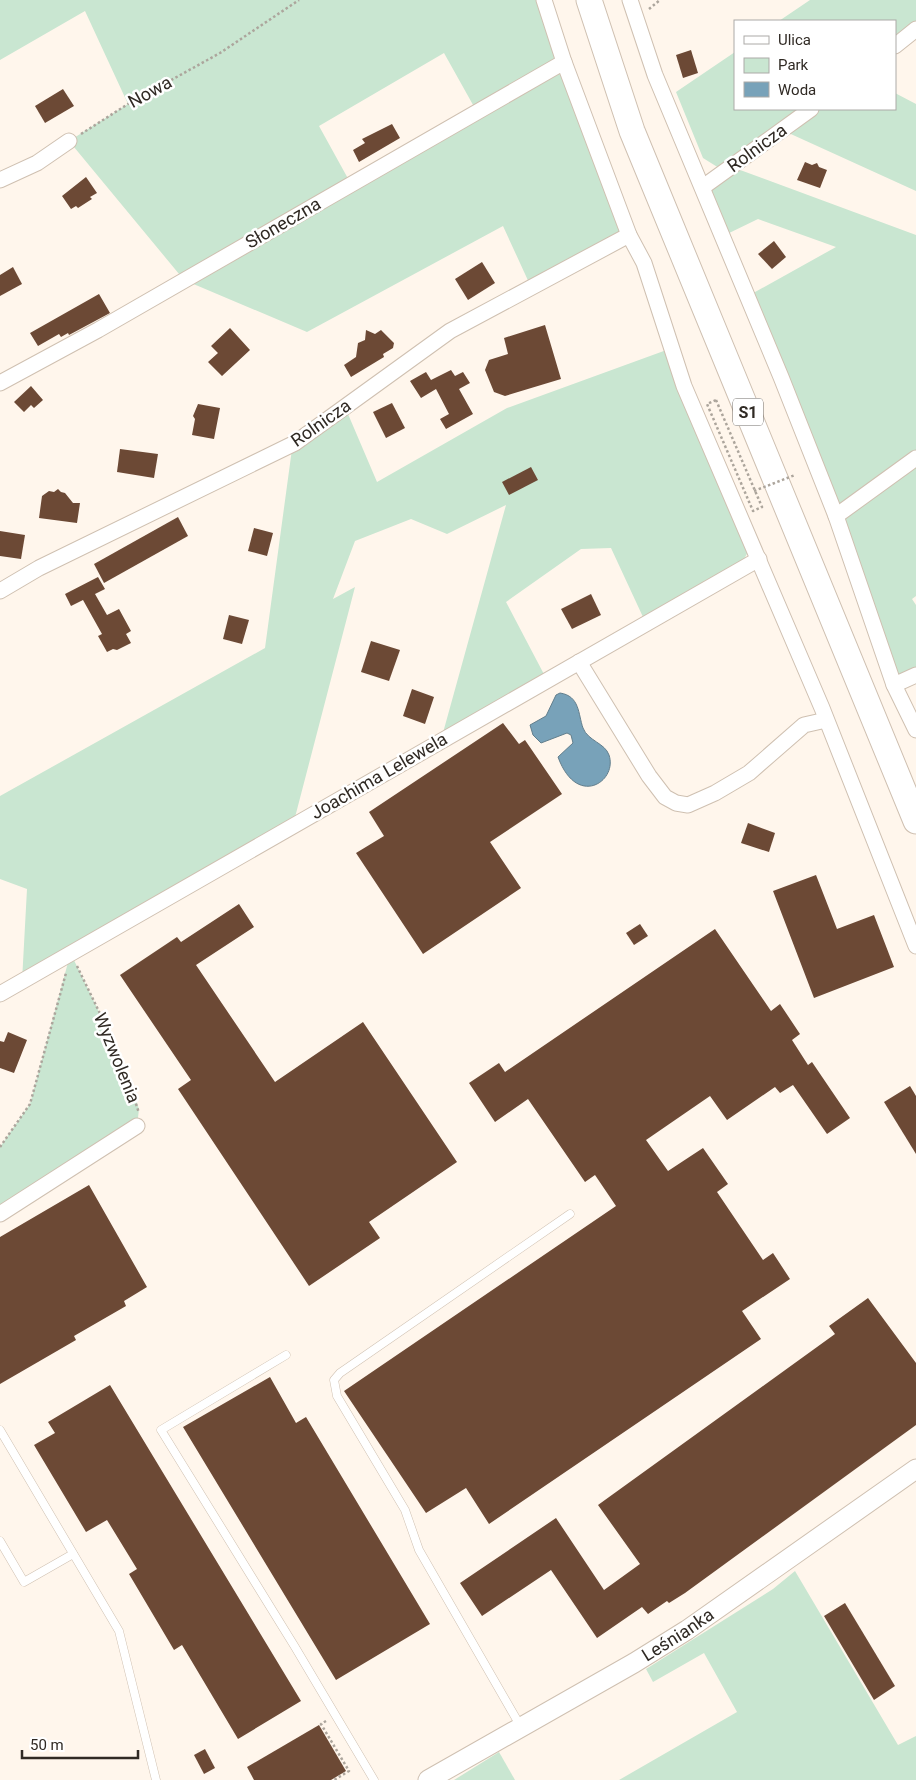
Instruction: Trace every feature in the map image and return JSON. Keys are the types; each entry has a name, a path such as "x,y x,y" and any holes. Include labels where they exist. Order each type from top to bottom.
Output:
{"highway":[{"name":"S1","path":"588,0 632,131 916,821"}],"street":[{"path":"544,0 564,62 629,235 644,263 684,386 826,720 916,946"},
{"path":"630,0 655,75 703,187 836,516 894,685 916,730"},
{"path":"896,45 916,29"},
{"name":"Słoneczna","path":"0,383 98,330 564,62"},
{"name":"Rolnicza","path":"703,187 810,110"},
{"path":"0,180 37,163 69,141"},
{"name":"Rolnicza","path":"0,591 39,568 295,443 450,331 629,235"},
{"path":"836,516 916,458"},
{"name":"Joachima Lelewela","path":"0,994 759,559"},
{"path":"579,662 649,776 665,797 676,803 688,805 715,792 749,773 804,725 826,720"},
{"path":"894,685 916,675"},
{"name":"Wyzwolenia","path":"0,1214 137,1126"},
{"name":"Leśnianka","path":"428,1780 634,1663 687,1630 916,1469"}],"lane":[{"path":"521,1727 419,1550 405,1510 337,1396 334,1380 340,1373 570,1214"},
{"path":"286,1355 161,1430 374,1780"},
{"path":"0,1430 119,1631 156,1780"},
{"path":"0,1541 24,1582 73,1554"}],"path":[{"name":"Nowa","path":"69,141 128,104 220,53 299,0"},
{"path":"716,400 754,491 762,507 754,511 707,404 716,400"},
{"path":"792,466 799,483"},
{"path":"754,491 795,475"},
{"path":"0,1147 30,1104 70,954"},
{"name":"Wyzwolenia","path":"70,954 120,1055 139,1109 137,1126"},
{"path":"334,1780 349,1772 320,1724 335,1714"}],"green space":[{"path":"0,0 544,0 629,235 531,287 503,226 307,332 184,280 69,141 128,104 85,11 0,60","holes":["444,53 477,112 351,184 319,126"]},
{"path":"810,0 916,0 916,29 896,45 896,20 780,20"},
{"path":"734,53 734,110 896,110 896,94 916,104 916,191 782,130 732,167 916,235 916,596 912,599 916,605 916,675 894,685 748,296 836,247 758,219 723,236 703,187 719,168 703,158 676,92"},
{"path":"672,348 693,425 748,552 744,559 643,617 611,548 581,549 506,602 547,680 441,740 506,505 447,534 411,519 355,541 333,599 355,587 293,825 71,954 120,1055 139,1109 137,1126 0,1214 0,1147 30,1104 70,955 22,981 27,889 0,879 0,796 265,648 292,449 345,407 377,482 507,408"},
{"path":"795,1571 898,1745 916,1736 916,1780 619,1780 737,1712 704,1653 653,1682 646,1669 773,1589"},
{"path":"499,1752 515,1780 454,1780"}],"water":[{"path":"560,693 567,695 575,702 585,732 604,748 609,755 610,765 608,774 602,781 594,785 585,786 575,782 566,773 558,757 573,743 571,735 567,733 541,743 533,735 530,725 546,716 556,695"}],"building":[{"path":"691,50 698,73 683,78 676,55"},
{"path":"63,89 74,106 45,123 35,106"},
{"path":"392,124 400,138 359,162 353,150 365,143 362,139"},
{"path":"805,162 812,165 817,163 819,167 827,170 820,188 797,180"},
{"path":"86,177 97,193 90,197 92,199 78,208 76,206 71,209 62,196"},
{"path":"774,241 786,257 772,269 758,254"},
{"path":"482,262 495,283 468,300 455,279"},
{"path":"13,267 22,284 0,296 0,275"},
{"path":"99,294 110,313 69,335 68,333 61,337 59,334 38,346 30,333"},
{"path":"545,325 561,379 505,396 494,392 485,370 489,360 508,354 504,338"},
{"path":"230,328 250,350 222,376 208,362 218,353 211,346"},
{"path":"366,330 375,334 381,330 394,343 393,348 383,354 384,357 351,377 344,365 356,357 358,343 365,340"},
{"path":"451,370 455,376 463,372 470,383 459,389 473,414 446,429 440,419 449,414 436,389 421,398 410,381 426,372 431,380"},
{"path":"31,386 43,400 34,408 31,405 24,412 14,402"},
{"path":"392,403 405,428 386,438 373,412"},
{"path":"198,404 220,408 214,439 192,435 195,419 193,416"},
{"path":"120,449 158,454 154,478 117,472"},
{"path":"531,467 538,480 509,495 502,482"},
{"path":"58,489 65,493 73,503 80,503 77,523 39,518 42,496 49,491 54,492"},
{"path":"178,517 188,536 104,583 94,564"},
{"path":"254,528 273,533 267,556 248,551"},
{"path":"0,531 25,535 21,559 0,556"},
{"path":"98,577 105,589 95,594 107,615 119,609 131,631 126,634 131,643 117,650 113,649 107,652 98,636 102,634 83,600 71,606 65,594"},
{"path":"591,594 601,615 572,629 561,609"},
{"path":"229,615 249,620 242,644 223,639"},
{"path":"371,641 400,650 389,681 361,672"},
{"path":"412,689 434,697 425,724 403,716"},
{"path":"503,723 519,744 525,740 562,794 490,842 521,888 423,954 356,853 384,836 369,812"},
{"path":"748,823 775,833 769,852 741,843"},
{"path":"816,875 837,929 874,915 894,967 814,998 773,891"},
{"path":"239,904 254,927 196,965 275,1082 363,1022 457,1162 369,1222 380,1238 309,1286 178,1089 191,1080 120,975 177,937 181,942"},
{"path":"640,924 648,936 634,945 626,933"},
{"path":"715,929 771,1011 780,1004 800,1034 792,1040 808,1065 812,1062 850,1118 827,1134 793,1085 780,1093 775,1087 727,1120 710,1096 646,1140 668,1171 703,1148 728,1184 717,1192 763,1260 773,1253 790,1279 742,1311 761,1339 489,1524 466,1488 426,1513 344,1391 616,1206 595,1175 585,1182 528,1099 495,1122 469,1083 499,1063 505,1072"},
{"path":"8,1032 27,1040 14,1073 0,1068 0,1041 4,1042"},
{"path":"910,1086 916,1096 916,1154 884,1102"},
{"path":"89,1185 147,1287 124,1301 126,1306 74,1336 76,1340 0,1384 0,1237"},
{"path":"868,1298 916,1363 916,1425 685,1593 669,1603 667,1601 648,1614 642,1607 597,1638 551,1570 482,1616 460,1583 556,1518 604,1590 640,1564 598,1505 835,1334 829,1326"},
{"path":"270,1377 296,1423 306,1417 430,1624 336,1680 183,1427"},
{"path":"110,1385 301,1701 238,1739 182,1645 174,1650 129,1574 137,1569 107,1520 86,1532 34,1445 55,1433 48,1422"},
{"path":"845,1603 895,1686 874,1700 824,1616"},
{"path":"319,1725 346,1771 331,1780 254,1780 247,1767"},
{"path":"205,1749 215,1768 204,1774 194,1755"}]}
